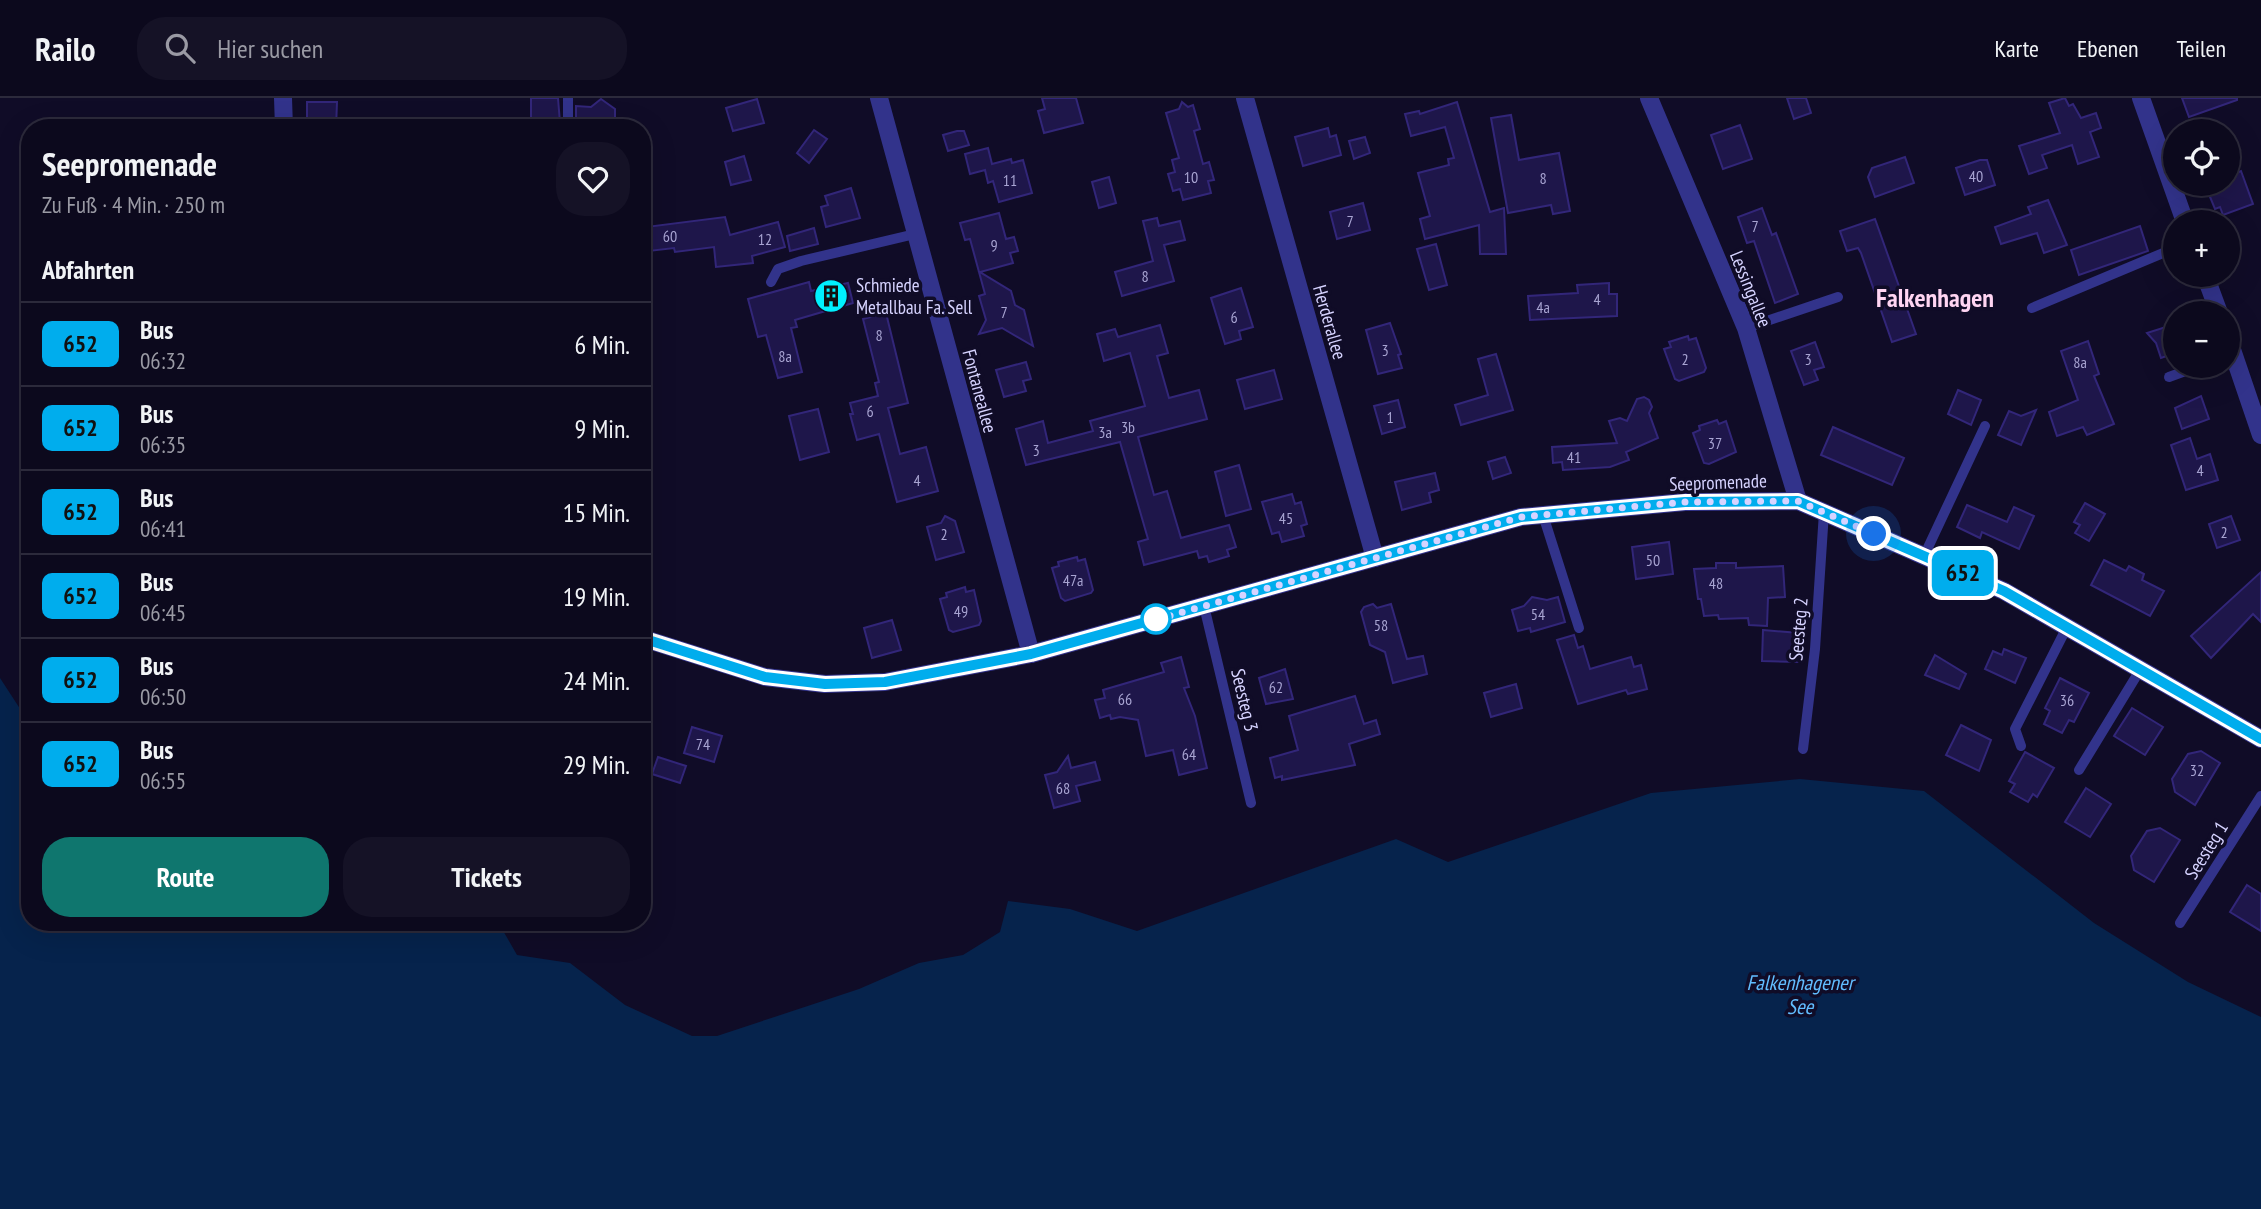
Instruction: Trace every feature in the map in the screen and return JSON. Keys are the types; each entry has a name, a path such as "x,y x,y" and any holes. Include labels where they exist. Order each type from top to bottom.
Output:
{"street":[{"path":"283,98 284,119"},
{"name":"Fontaneallee","path":"878,98 1031,654"},
{"name":"Herderallee","path":"1245,98 1375,558"},
{"name":"Lessingallee","path":"1649,98 1746,328 1798,501"},
{"path":"2141,98 2181,210"},
{"path":"2240,371 2256,404 2261,435"},
{"name":"Seepromenade","path":"651,641 765,677 825,684 885,682 1031,654 1521,517 1685,502 1798,501 2004,591 2261,739"}],"lane":[{"path":"568,98 568,119"},
{"path":"771,282 778,270 801,261 915,234"},
{"path":"2032,308 2163,253"},
{"path":"1746,328 1838,297"},
{"path":"1924,556 1985,426"},
{"name":"Seesteg 2","path":"1803,749 1815,649 1824,512"},
{"path":"1543,515 1579,628"},
{"name":"Seesteg 3","path":"1204,606 1251,803"},
{"path":"2021,746 2015,729 2067,627"},
{"path":"2079,770 2140,670"},
{"name":"Seesteg 1","path":"2180,923 2261,796"}],"water":[{"name":"Falkenhagener See","path":"0,678 21,710 21,931 503,931 517,955 570,963 625,1005 692,1036 717,1036 859,989 919,963 963,955 1000,932 1008,901 1070,909 1137,931 1396,839 1448,862 1651,793 1800,779 1924,791 2094,923 2188,982 2261,1017 2261,1209 0,1209"}],"building":[{"path":"531,98 558,98 560,119 531,119"},
{"path":"1042,98 1076,98 1083,123 1044,133 1038,111 1045,109"},
{"path":"1787,98 1806,98 1811,113 1794,119"},
{"path":"2065,98 2069,106 2073,104 2081,118 2096,113 2101,128 2090,132 2099,157 2078,164 2072,145 2042,155 2047,168 2029,174 2019,146 2060,133 2049,103"},
{"path":"2182,98 2237,98 2237,100 2189,117"},
{"path":"601,99 615,109 615,119 576,119 576,106 591,107"},
{"path":"757,99 764,123 733,131 726,108"},
{"path":"307,102 337,102 336,119 307,119"},
{"path":"1182,102 1188,107 1193,105 1200,129 1194,131 1203,164 1209,162 1214,180 1208,181 1211,193 1183,200 1180,189 1173,191 1168,174 1175,172 1172,160 1179,158 1166,113 1179,109"},
{"path":"1457,102 1490,212 1504,208 1506,254 1480,254 1479,225 1425,239 1420,219 1430,216 1418,173 1449,165 1448,159 1454,158 1445,127 1411,136 1405,114 1419,111 1420,114"},
{"path":"1511,115 1519,160 1559,153 1570,211 1553,214 1551,205 1508,213 1491,118"},
{"path":"1740,125 1752,159 1723,169 1711,135"},
{"path":"1328,128 1330,137 1336,135 1341,155 1303,166 1295,137"},
{"path":"814,130 827,139 809,163 797,153"},
{"path":"964,131 969,145 948,151 943,135"},
{"path":"1365,137 1370,153 1354,159 1349,141"},
{"path":"988,148 992,164 1011,159 1012,163 1023,160 1032,193 999,202 993,181 988,183 985,170 970,174 965,154"},
{"path":"744,156 751,180 731,185 725,162"},
{"path":"1905,157 1914,183 1875,197 1868,177 1872,168"},
{"path":"1987,160 1995,185 1965,195 1956,168"},
{"path":"2240,171 2253,204 2237,210 2221,210 2220,207 2215,209 2210,196 2240,196"},
{"path":"1109,177 1116,203 1099,208 1092,182"},
{"path":"851,188 860,218 826,227 821,207 828,205 825,196"},
{"path":"2048,200 2067,245 2044,253 2037,233 2001,244 1995,227 2031,214 2028,207"},
{"path":"1363,203 1370,230 1337,239 1330,212"},
{"path":"1762,208 1772,235 1776,233 1798,294 1775,303 1754,241 1747,243 1738,217"},
{"path":"999,213 1006,239 1014,237 1018,251 1010,253 1013,263 980,272 1011,291 1015,305 1024,310 1033,346 1002,328 979,334 986,320 979,296 985,294 970,239 965,240 960,223"},
{"path":"725,217 730,235 778,222 785,247 752,256 753,263 716,267 714,247 675,252 674,248 651,251 651,226"},
{"path":"1157,218 1159,226 1180,221 1185,240 1164,245 1174,281 1122,296 1115,272 1153,261 1143,221"},
{"path":"1875,219 1916,334 1892,342 1861,253 1858,248 1847,251 1840,231"},
{"path":"2140,226 2148,251 2079,275 2071,250"},
{"path":"814,228 818,244 790,251 787,236"},
{"path":"1436,244 1447,285 1429,290 1417,249"},
{"path":"809,282 811,291 848,283 853,303 795,320 797,327 791,328 802,372 778,378 766,335 758,337 748,299"},
{"path":"1609,283 1609,294 1617,294 1617,316 1530,320 1528,296 1578,293 1577,285"},
{"path":"1241,288 1253,327 1239,331 1241,339 1225,344 1211,298"},
{"path":"886,313 908,403 888,408 900,454 926,447 938,491 897,502 879,434 857,440 850,414 853,414 850,403 878,396 875,383 879,382 863,319"},
{"path":"1390,323 1401,354 1398,355 1402,368 1378,374 1366,330"},
{"path":"1160,325 1168,353 1157,356 1169,398 1199,390 1207,419 1138,437 1154,495 1167,491 1181,538 1229,525 1236,547 1227,550 1229,556 1209,562 1207,556 1199,558 1197,551 1144,565 1138,542 1148,539 1120,442 1026,465 1016,429 1043,421 1048,443 1093,431 1090,421 1145,406 1130,353 1104,361 1097,334 1115,329 1118,337"},
{"path":"2163,328 2163,357 2161,358 2156,343 2147,333"},
{"path":"1688,336 1689,340 1696,338 1706,368 1704,372 1679,381 1675,379 1664,349 1671,347 1669,342"},
{"path":"2088,341 2099,374 2094,376 2114,424 2087,435 2083,427 2057,436 2049,412 2078,400 2061,351"},
{"path":"1815,342 1824,367 1814,370 1818,380 1804,385 1791,351"},
{"path":"1496,354 1513,410 1461,425 1455,405 1488,395 1478,359"},
{"path":"1026,362 1031,379 1023,381 1026,391 1004,397 996,370"},
{"path":"1274,370 1282,399 1245,409 1237,380"},
{"path":"1958,390 1981,400 1971,425 1948,414"},
{"path":"2201,396 2209,419 2182,429 2175,408"},
{"path":"1644,397 1652,407 1649,413 1658,438 1626,452 1629,460 1610,467 1563,470 1562,462 1553,463 1552,447 1617,443 1609,421 1620,418 1627,421 1637,399"},
{"path":"1398,400 1405,427 1382,434 1374,406"},
{"path":"818,409 829,452 800,460 789,416"},
{"path":"2036,410 2021,445 1998,435 2009,411 2021,416"},
{"path":"1717,420 1719,424 1726,421 1736,452 1709,464 1704,463 1693,433 1700,430 1699,426"},
{"path":"1833,427 1904,458 1892,485 1821,455"},
{"path":"2190,438 2197,459 2210,454 2218,480 2186,490 2171,445"},
{"path":"1505,457 1511,473 1493,479 1488,462"},
{"path":"1239,465 1251,509 1226,516 1215,472"},
{"path":"1435,473 1439,490 1429,493 1431,502 1402,510 1395,482"},
{"path":"1292,494 1295,504 1301,502 1307,524 1301,526 1304,536 1282,542 1279,532 1272,534 1262,502"},
{"path":"2085,503 2105,514 2089,541 2075,533 2080,525 2074,522"},
{"path":"1967,505 2007,522 2014,507 2034,516 2019,549 1982,532 1980,538 1957,527"},
{"path":"945,516 955,521 964,552 936,560 927,527 941,523"},
{"path":"2231,516 2240,540 2217,548 2209,524"},
{"path":"1669,542 1673,574 1636,579 1632,547"},
{"path":"1077,557 1078,561 1085,559 1093,590 1065,601 1061,598 1052,568 1059,566 1058,562"},
{"path":"2104,560 2126,571 2129,566 2144,574 2142,580 2164,591 2150,616 2091,585"},
{"path":"1716,563 1736,563 1736,568 1783,566 1785,597 1768,598 1767,626 1749,625 1748,618 1719,619 1718,615 1704,616 1701,599 1698,599 1694,569 1716,568"},
{"path":"2261,572 2261,622 2253,614 2211,658 2191,636"},
{"path":"965,587 966,592 974,590 981,621 979,625 953,632 949,630 940,599 947,597 946,593"},
{"path":"1532,597 1547,600 1558,597 1565,622 1531,632 1530,628 1518,631 1512,610 1524,606"},
{"path":"1373,604 1377,608 1391,604 1407,659 1423,656 1427,674 1393,683 1385,652 1370,645 1361,612 1364,607"},
{"path":"892,620 901,650 872,658 864,628"},
{"path":"1763,630 1799,633 1798,662 1762,661"},
{"path":"1574,635 1578,648 1583,646 1590,669 1631,657 1634,667 1641,665 1647,689 1628,694 1626,690 1578,704 1557,640"},
{"path":"2004,649 2026,658 2015,683 1985,669 1993,651 2002,655"},
{"path":"1935,655 1966,674 1959,689 1925,675"},
{"path":"1181,657 1189,687 1184,688 1195,716 1207,768 1179,775 1173,750 1146,756 1138,720 1120,717 1111,719 1110,715 1100,718 1095,700 1105,698 1103,690 1164,672 1161,663"},
{"path":"1285,669 1293,699 1266,704 1259,678"},
{"path":"2060,678 2089,693 2074,722 2069,720 2062,733 2044,724 2050,711 2045,708"},
{"path":"1516,684 1522,708 1491,717 1484,693"},
{"path":"1355,696 1364,724 1376,720 1380,734 1349,744 1355,765 1282,780 1282,776 1275,778 1270,758 1298,750 1289,716"},
{"path":"2132,708 2163,727 2145,755 2114,736"},
{"path":"1961,725 1991,740 1979,771 1946,755"},
{"path":"692,727 722,736 714,762 684,753"},
{"path":"2201,751 2220,763 2195,805 2175,792 2172,779 2188,754"},
{"path":"2025,752 2054,768 2037,797 2033,794 2028,802 2010,792 2015,784 2009,781"},
{"path":"1068,756 1071,768 1095,762 1100,780 1076,786 1080,801 1054,808 1045,775 1057,772"},
{"path":"658,757 686,766 680,783 652,774"},
{"path":"2086,788 2111,804 2090,837 2065,822"},
{"path":"2160,828 2180,840 2154,882 2134,870 2131,856 2147,831"},
{"path":"2247,885 2261,894 2261,931 2230,912"}],"bus line":[{"name":"652","path":"651,642 765,677 825,684 885,682 1031,654 1521,517 1685,502 1798,501 2004,591 2261,739"}],"place":[{"name":"Schmiede Metallbau Fa. Sell","path":"831,296"}],"district":[{"name":"Falkenhagen","path":"1935,297"}],"route":[{"path":"1156,619 1151,621 1521,517 1685,502 1798,501 1874,534"}]}
